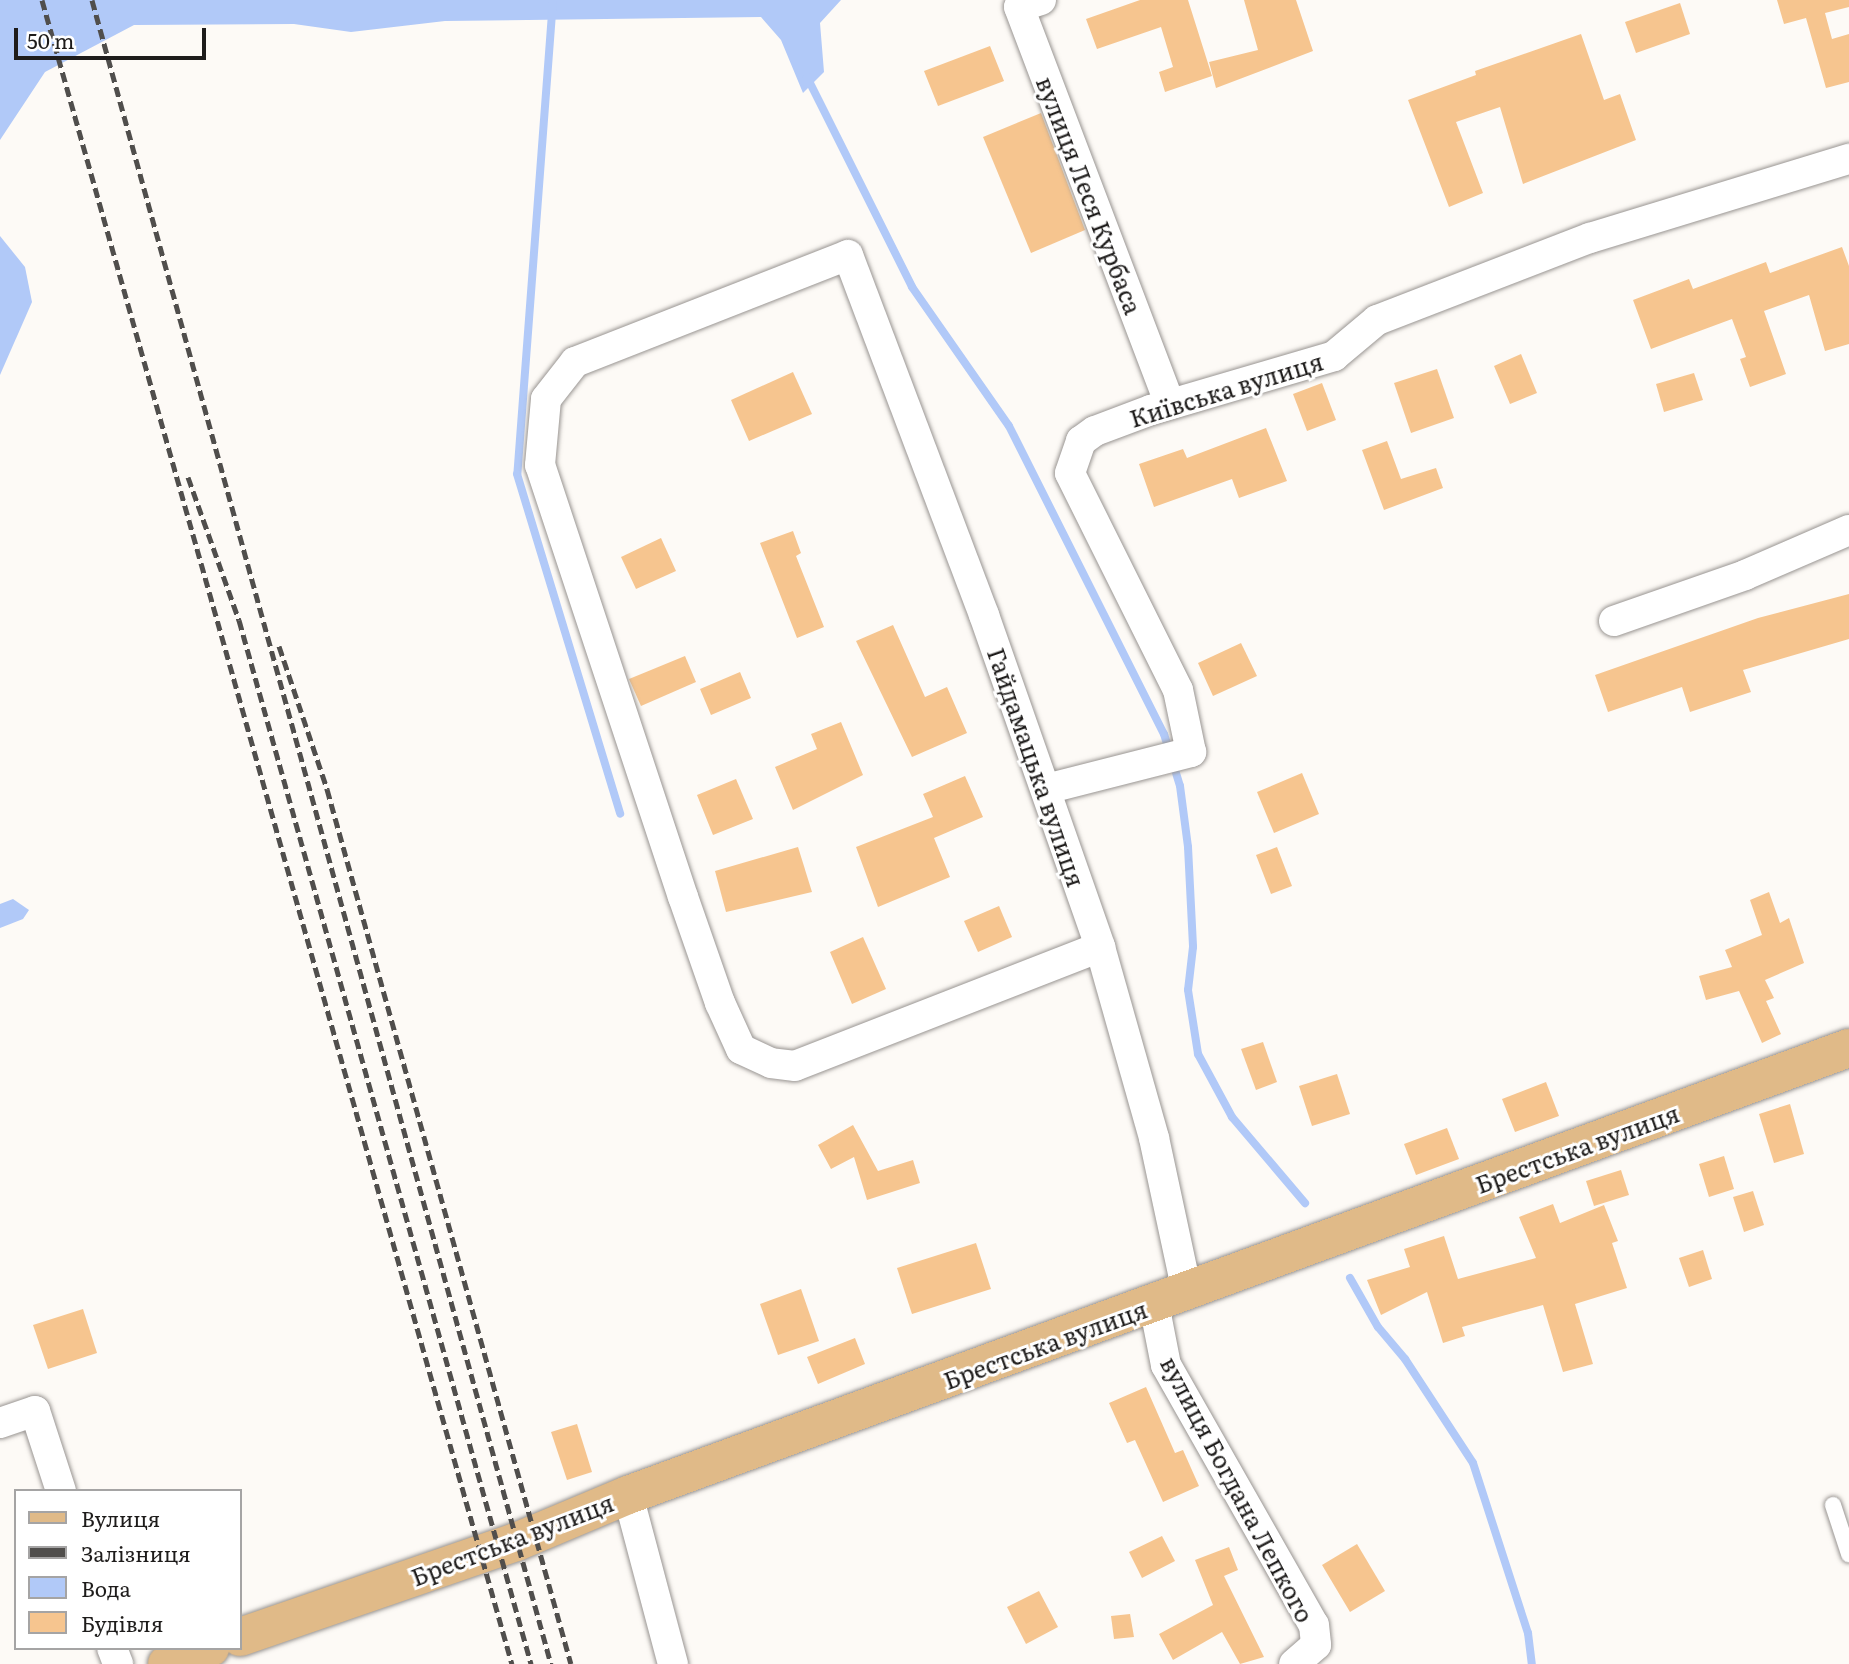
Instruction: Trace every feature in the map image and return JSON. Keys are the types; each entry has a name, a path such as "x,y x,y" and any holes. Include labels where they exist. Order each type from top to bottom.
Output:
{"main road":[{"name":"Брестська вулиця","path":"242,1636 516,1542 628,1495 1849,1048"},
{"path":"167,1664 205,1650"}],"street":[{"name":"вулиця Леся Курбаса","path":"1041,0 1019,7 1170,404"},
{"name":"Київська вулиця","path":"1046,789 1189,755 1191,736 1178,690 1070,473 1081,441 1095,431 1170,404 1334,356 1377,320 1590,238 1849,159"},
{"name":"Гайдамацька вулиця","path":"1100,947 795,1066 771,1063 741,1048 720,1003 540,465 546,399 575,362 848,255 1046,789 1100,947 1154,1138 1170,1298"},
{"path":"1614,621 1745,575 1849,530"},
{"name":"вулиця Богдана Лепкого","path":"1170,1298 1166,1365 1314,1625 1316,1645 1294,1664"},
{"path":"0,1423 35,1411 60,1489"},
{"path":"628,1495 673,1664"}],"lane":[{"path":"1833,1505 1849,1553"}],"water":[{"path":"0,0 841,0 820,23 824,72 803,93 781,40 761,17 445,21 351,32 294,24 134,25 45,72 0,140"},
{"path":"0,236 25,267 32,302 0,375"},
{"path":"13,899 29,910 23,919 0,928 0,904"}],"building":[{"path":"1140,0 1188,0 1212,76 1165,92 1159,72 1173,67 1161,27 1097,49 1086,19"},
{"path":"1244,0 1296,0 1313,51 1216,88 1209,62 1258,50"},
{"path":"1777,0 1849,0 1849,7 1825,13 1832,39 1849,34 1849,82 1826,88 1806,18 1784,24"},
{"path":"1680,3 1690,34 1636,53 1625,22"},
{"path":"1581,34 1604,100 1620,94 1636,140 1523,184 1500,107 1456,122 1483,193 1449,207 1408,100 1476,75 1475,71"},
{"path":"990,46 1004,81 938,106 924,71"},
{"path":"1041,113 1085,230 1031,253 983,137"},
{"path":"1842,247 1849,266 1849,344 1825,351 1809,295 1764,311 1786,374 1750,387 1740,359 1746,357 1732,319 1651,349 1633,300 1689,279 1693,289 1766,262 1770,273"},
{"path":"1521,354 1537,393 1510,404 1494,366"},
{"path":"1437,369 1454,418 1411,433 1394,383"},
{"path":"793,372 812,414 749,441 731,400"},
{"path":"1694,373 1703,400 1664,412 1656,384"},
{"path":"1322,383 1336,420 1307,431 1293,394"},
{"path":"1266,428 1287,481 1239,498 1232,479 1154,507 1139,464 1183,449 1187,458"},
{"path":"1387,441 1401,479 1436,468 1443,488 1384,510 1362,450"},
{"path":"793,531 801,553 796,556 824,627 797,638 760,543"},
{"path":"661,538 676,571 636,589 621,557"},
{"path":"1849,594 1849,639 1743,670 1751,692 1690,712 1682,687 1608,712 1595,675 1758,618"},
{"path":"893,625 925,697 947,687 967,733 912,757 856,641"},
{"path":"1241,643 1257,676 1213,696 1198,663"},
{"path":"685,656 696,682 641,706 629,679"},
{"path":"740,672 751,698 711,715 700,689"},
{"path":"841,722 863,775 793,810 775,767 817,749 811,734"},
{"path":"1302,773 1319,814 1274,833 1257,792"},
{"path":"965,776 983,817 934,838 950,877 878,907 856,847 933,817 923,794"},
{"path":"736,779 753,819 713,835 697,795"},
{"path":"798,847 812,892 726,912 715,871"},
{"path":"1277,847 1292,886 1271,894 1256,855"},
{"path":"1769,892 1780,923 1789,918 1804,963 1765,980 1774,998 1766,1001 1781,1034 1762,1043 1739,991 1706,1000 1699,976 1732,967 1725,950 1762,935 1750,900"},
{"path":"999,906 1012,937 978,952 964,921"},
{"path":"863,937 886,989 852,1004 830,952"},
{"path":"1263,1042 1277,1082 1256,1090 1241,1049"},
{"path":"1337,1074 1350,1114 1312,1126 1299,1086"},
{"path":"1546,1082 1559,1116 1515,1132 1502,1099"},
{"path":"1790,1104 1804,1154 1774,1163 1759,1114"},
{"path":"853,1125 878,1171 913,1160 920,1183 867,1200 854,1157 831,1169 818,1145"},
{"path":"1447,1128 1459,1159 1416,1175 1404,1144"},
{"path":"1724,1156 1734,1189 1709,1197 1699,1164"},
{"path":"1621,1170 1629,1195 1594,1206 1586,1181"},
{"path":"1753,1191 1764,1225 1744,1232 1733,1197"},
{"path":"1553,1204 1560,1223 1604,1205 1618,1241 1612,1243 1627,1288 1575,1304 1593,1364 1563,1372 1543,1305 1462,1327 1465,1336 1443,1343 1427,1292 1381,1315 1367,1280 1410,1267 1404,1249 1444,1236 1458,1279 1536,1258 1519,1217"},
{"path":"976,1243 991,1289 912,1314 897,1268"},
{"path":"1703,1250 1712,1279 1689,1287 1679,1258"},
{"path":"801,1289 819,1341 778,1355 760,1304"},
{"path":"83,1309 97,1353 48,1369 33,1325"},
{"path":"855,1338 865,1364 818,1384 807,1357"},
{"path":"1146,1387 1175,1453 1183,1450 1199,1486 1163,1502 1135,1440 1127,1443 1109,1403"},
{"path":"577,1424 592,1472 567,1480 551,1432"},
{"path":"1162,1536 1175,1561 1142,1578 1129,1552"},
{"path":"1357,1544 1385,1591 1350,1612 1322,1565"},
{"path":"1229,1547 1238,1570 1224,1576 1264,1657 1240,1664 1222,1632 1173,1660 1159,1634 1213,1605 1195,1560"},
{"path":"1039,1591 1058,1627 1026,1644 1007,1607"},
{"path":"1130,1614 1134,1637 1114,1639 1111,1616"}],"waterway":[{"path":"553,0 517,474 620,814"},
{"path":"807,77 912,287 1009,426 1164,734 1180,786 1188,847 1193,947 1188,990 1198,1054 1232,1117 1305,1203"},
{"path":"1350,1278 1378,1327 1405,1359 1473,1463 1528,1633 1532,1664"}],"railway":[{"path":"42,0 512,1664"},
{"path":"92,0 551,1664"},
{"path":"188,477 239,620 531,1664"},
{"path":"279,646 327,789 571,1664"}]}
